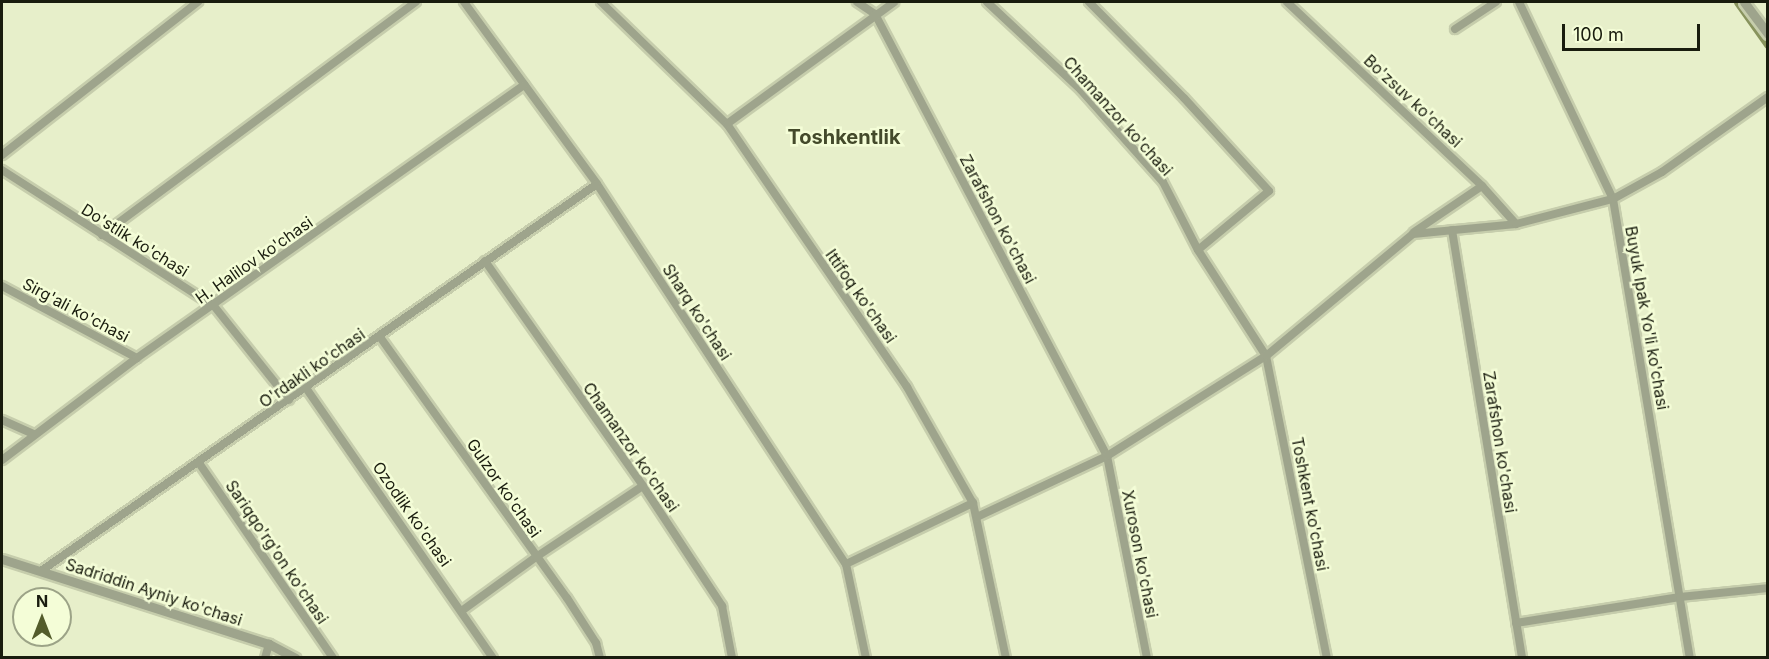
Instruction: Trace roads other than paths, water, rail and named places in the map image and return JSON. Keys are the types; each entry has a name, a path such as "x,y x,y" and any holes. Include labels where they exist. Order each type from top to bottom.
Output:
{"street":[{"path":"2,155 198,2"},
{"path":"102,235 416,2"},
{"name":"Sharq ko'chasi","path":"464,2 597,184 846,564 866,657"},
{"name":"Ittifoq ko'chasi","path":"601,2 726,124 907,387 973,502 1006,657"},
{"name":"Zarafshon ko'chasi","path":"857,2 875,14 1107,456"},
{"path":"726,124 894,2"},
{"name":"Chamanzor ko'chasi","path":"987,2 1081,90 1163,182 1198,250 1266,356"},
{"path":"1089,2 1184,98 1269,191 1198,250"},
{"name":"Bo'zsuv ko'chasi","path":"1287,2 1482,186 1516,224"},
{"path":"1455,29 1496,2"},
{"name":"Buyuk Ipak Yo'li ko'chasi","path":"1520,2 1613,198 1690,657"},
{"path":"1744,2 1767,34"},
{"name":"H. Halilov ko'chasi","path":"2,460 137,358 525,85"},
{"path":"1413,234 1516,224 1613,198 1662,171 1767,97"},
{"name":"Do'stlik ko'chasi","path":"2,170 214,306 290,400"},
{"name":"O'rdakli ko'chasi","path":"40,571 290,400 484,261 597,184"},
{"path":"977,517 1107,456 1266,356 1413,234 1482,186"},
{"name":"Zarafshon ko'chasi","path":"1452,230 1522,657"},
{"name":"Chamanzor ko'chasi","path":"484,261 643,486 722,606 732,657"},
{"name":"Sirg'ali ko'chasi","path":"2,286 137,358"},
{"name":"Gulzor ko'chasi","path":"380,337 596,643 600,657"},
{"name":"Toshkent ko'chasi","path":"1266,356 1327,657"},
{"name":"Ozodlik ko'chasi","path":"306,388 463,610 493,657"},
{"path":"2,420 34,434"},
{"name":"Xuroson ko'chasi","path":"1107,456 1147,657"},
{"name":"Sariqqo'rg'on ko'chasi","path":"199,463 333,657"},
{"path":"463,610 536,556 643,486"},
{"path":"846,564 973,502"},
{"name":"Sadriddin Ayniy ko'chasi","path":"2,559 269,644 295,657"},
{"path":"1516,623 1680,597 1767,588"},
{"path":"265,657 269,644"}],"waterway":[{"path":"1738,2 1768,44"}],"district":[{"name":"Toshkentlik","path":"844,137"}]}
